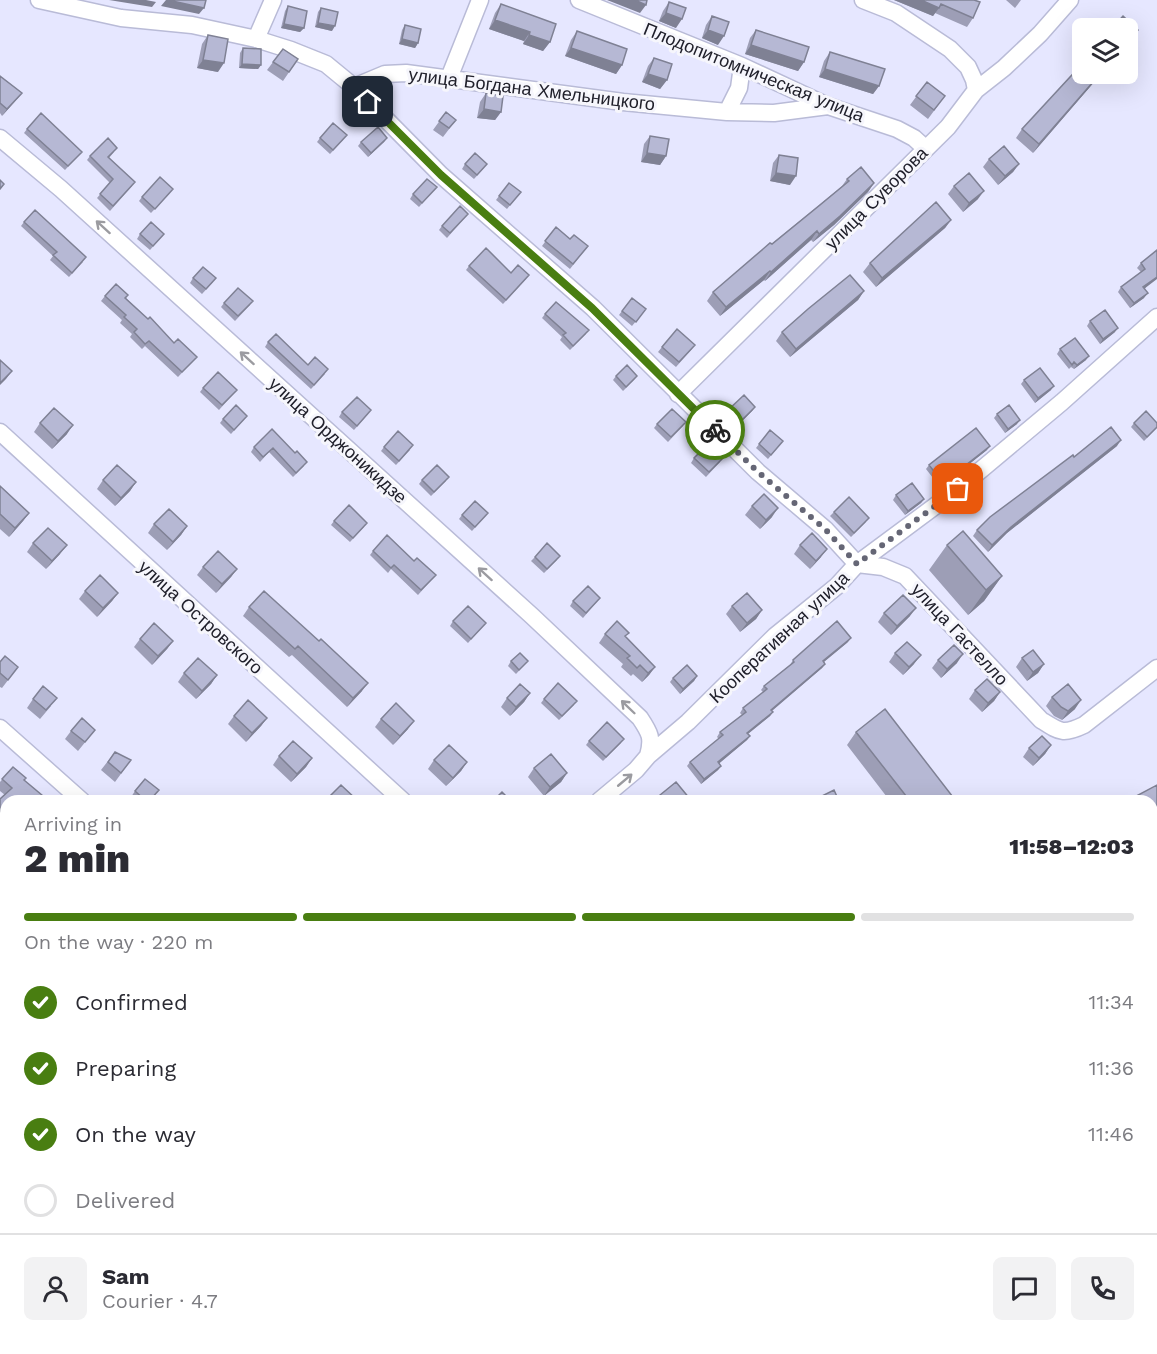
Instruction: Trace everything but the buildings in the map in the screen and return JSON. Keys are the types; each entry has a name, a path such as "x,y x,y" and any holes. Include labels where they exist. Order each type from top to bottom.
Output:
{"street":[{"path":"39,0 121,18 192,26 256,39 326,64 354,87 441,175 592,308 758,472 825,529 857,564"},
{"path":"256,39 273,0"},
{"path":"449,78 480,0"},
{"name":"Плодопитомническая улица","path":"579,0 742,66 828,106 897,129 914,138 925,148"},
{"path":"863,0 896,13 950,49 968,67 976,90"},
{"name":"улица Суворова","path":"678,393 948,127 976,90 1004,68 1040,34 1070,0"},
{"path":"727,112 739,88 742,66"},
{"name":"улица Богдана Хмельницкого","path":"354,87 385,74 406,73 601,99 727,112 774,113 828,106"},
{"name":"улица Орджоникидзе","path":"0,138 61,189 532,616 632,710 648,730 652,742 648,756"},
{"name":"Кооперативная улица","path":"606,795 688,722 775,636 837,586 857,564 958,489 1062,402 1157,317"},
{"name":"улица Островского","path":"0,432 396,795"},
{"name":"улица Гастелло","path":"857,564 883,567 905,576 1041,720 1059,732 1073,730 1084,725 1157,668"},
{"path":"0,728 75,795"}],"way so far":[{"path":"715,430 758,472 825,529 857,564 958,489"}],"route":[{"path":"368,102 441,175 592,308 715,430"}]}
